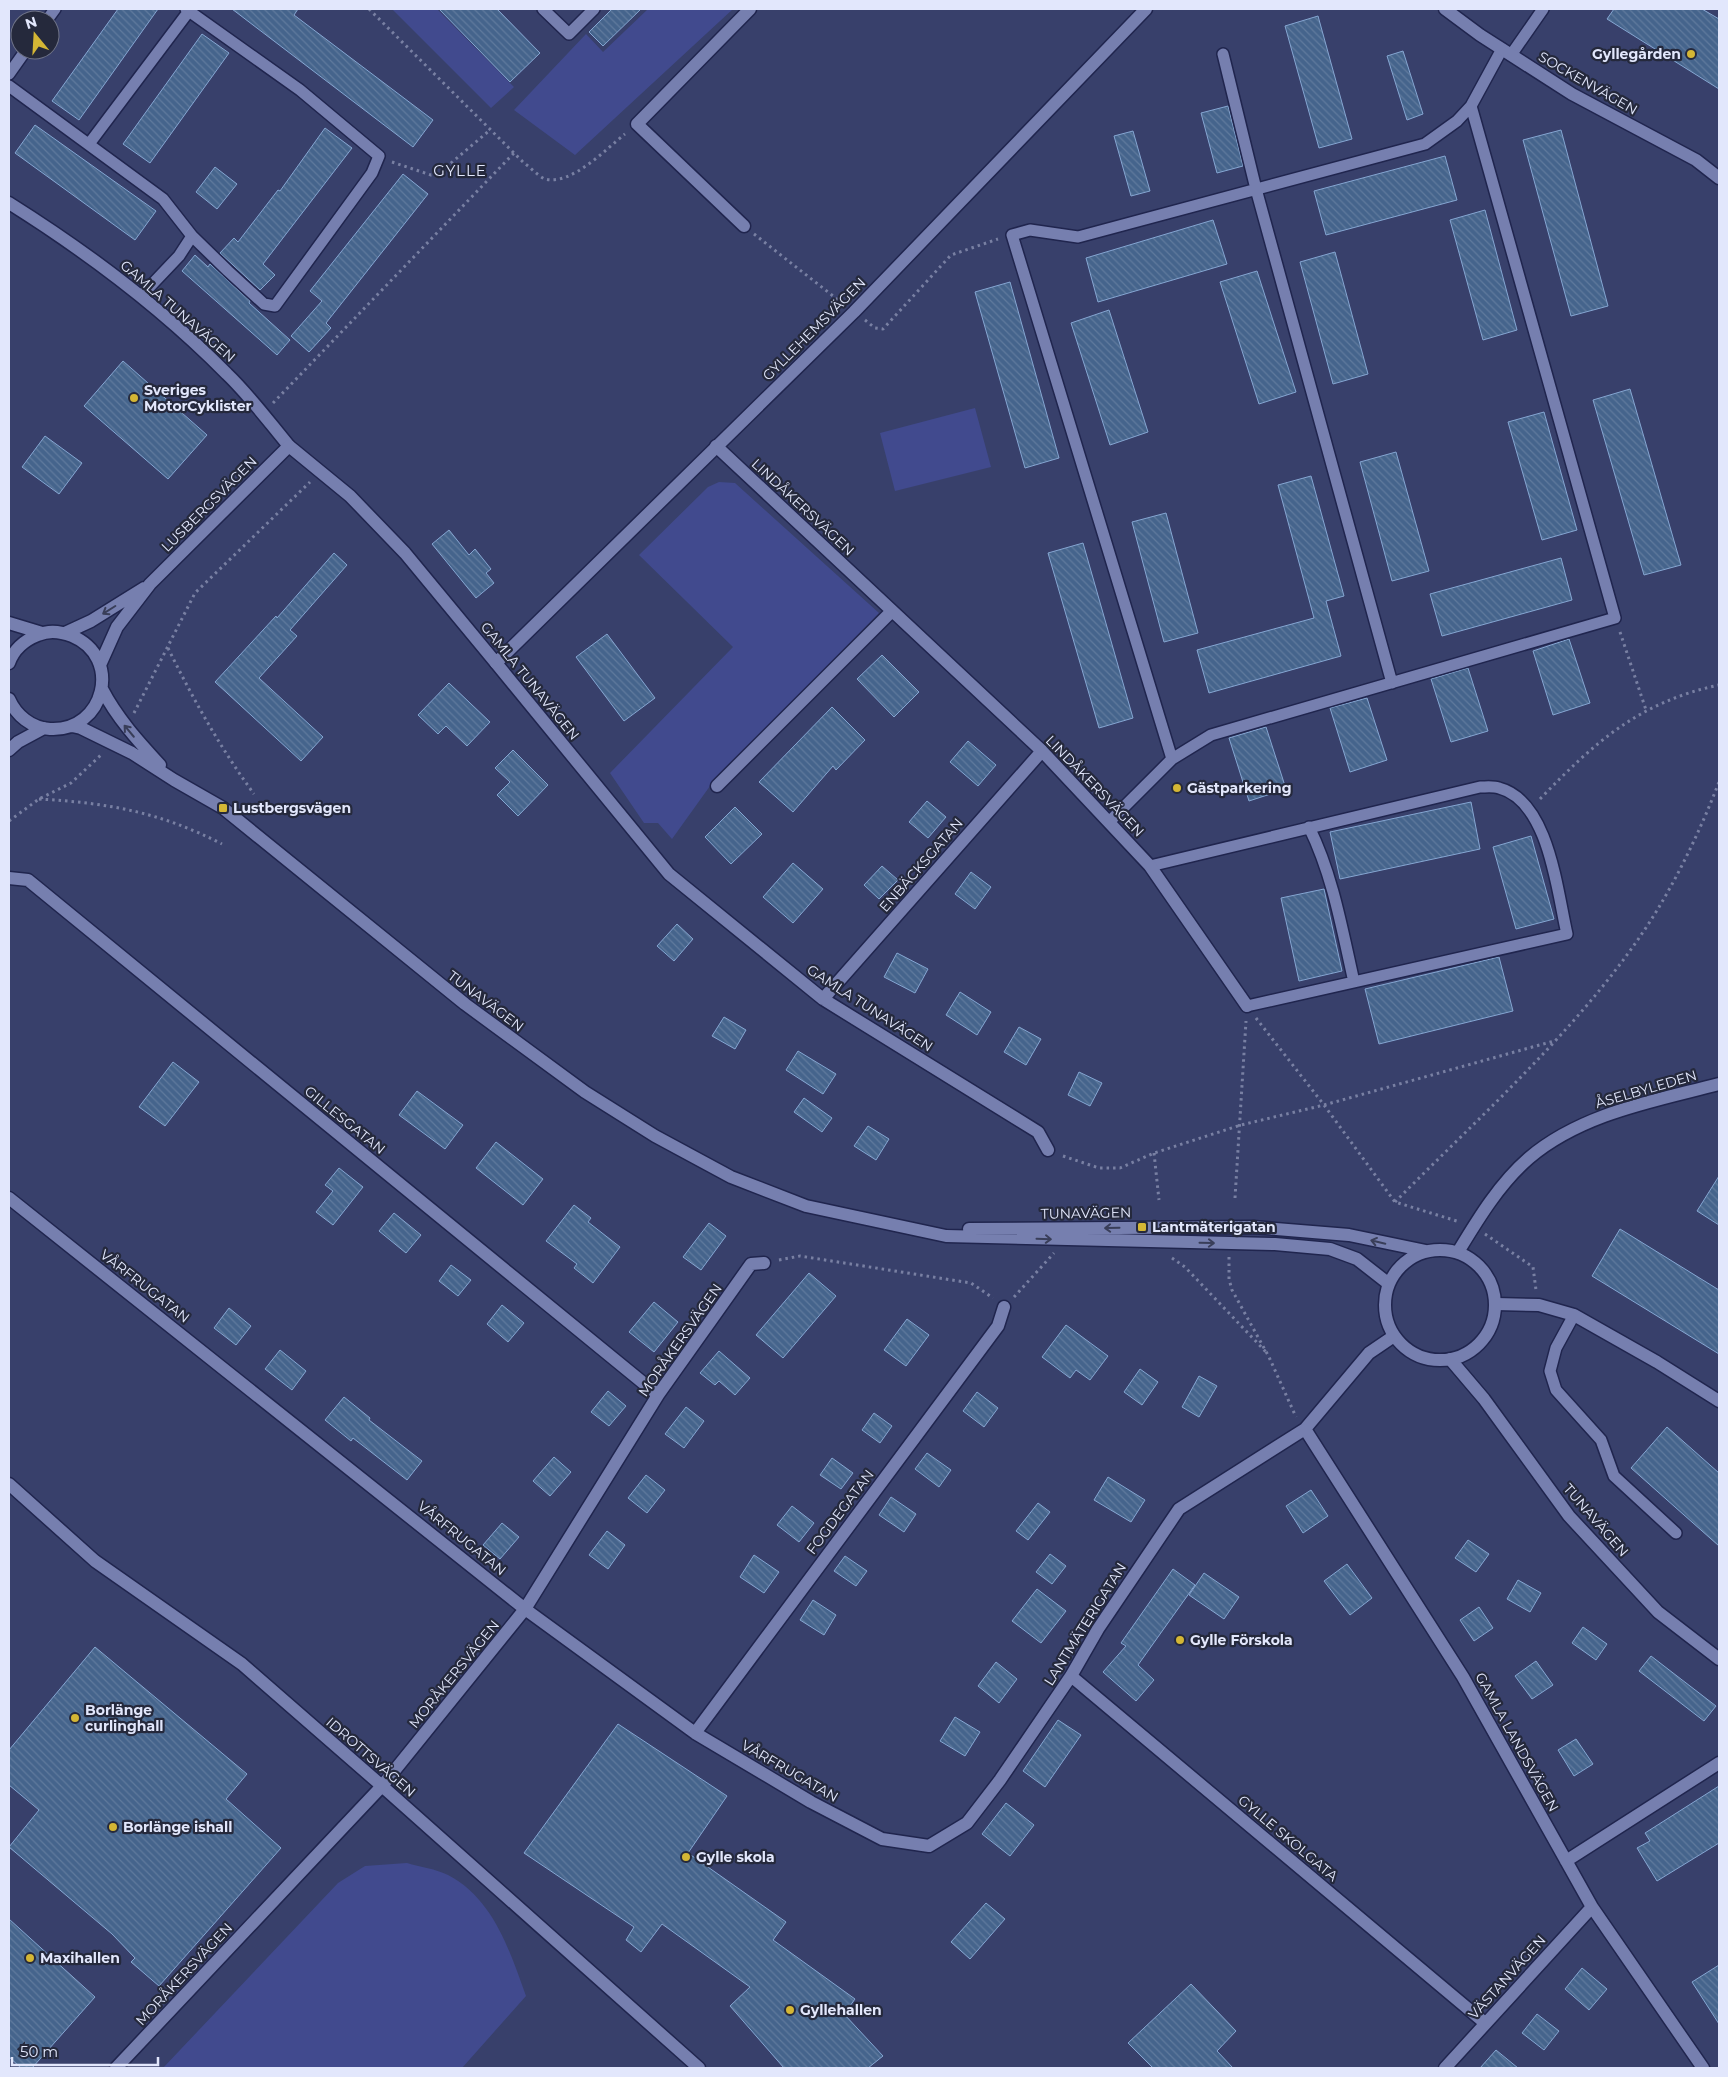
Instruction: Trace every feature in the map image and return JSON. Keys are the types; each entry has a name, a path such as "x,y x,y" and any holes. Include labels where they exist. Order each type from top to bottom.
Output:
{"street":[{"path":"744,226 637,124 750,9"},
{"name":"GYLLEHEMSVÄGEN","path":"496,663 854,312 1146,9"},
{"name":"SOCKENVÄGEN","path":"1445,9 1506,52 1572,94 1696,160 1719,178"},
{"name":"GAMLA TUNAVÄGEN","path":"9,203 56,233 141,296 228,374 289,446 350,496 405,553 669,874 823,999 1038,1132 1048,1150"},
{"name":"LUSBERGSVÄGEN","path":"100,665 117,627 150,584 289,446"},
{"name":"LINDÅKERSVÄGEN","path":"716,446 1042,751 1150,866 1247,1006"},
{"name":"LUSBERGSVÄGEN","path":"65,633 91,621 150,584"},
{"path":"717,786 892,611"},
{"path":"9,623 42,633 65,633 80,639 92,650 100,665 102,689 92,710 83,720 72,726 58,729 44,728 23,718 9,698"},
{"path":"9,663 18,648 28,639 42,633"},
{"name":"TUNAVÄGEN","path":"102,689 112,708 128,730 174,780"},
{"name":"TUNAVÄGEN","path":"72,726 81,728 132,752 174,780 223,808 465,1004 585,1092 655,1136 731,1177 806,1206 946,1236 1309,1246 1330,1249 1357,1259 1389,1284"},
{"path":"9,750 18,742 44,728"},
{"name":"ENBÄCKSGATAN","path":"823,999 1042,751"},
{"name":"GILLESGATAN","path":"9,878 28,880 658,1395"},
{"name":"ÅSELBYLEDEN","path":"1458,1252 1480,1216 1512,1174 1548,1145 1608,1114 1719,1084"},
{"name":"VÅRFRUGATAN","path":"9,1198 526,1608 695,1733 811,1802 882,1839 929,1846"},
{"name":"TUNAVÄGEN","path":"806,1206 945,1229 1252,1227 1349,1235 1426,1251"},
{"path":"1442,1249 1458,1252 1474,1260 1486,1272 1493,1287 1496,1304 1494,1320 1483,1340 1465,1355 1450,1359 1434,1360 1419,1356 1405,1348 1394,1336 1386,1319 1385,1301 1389,1284 1398,1268 1411,1257 1426,1251 1442,1249"},
{"name":"MORÅKERSVÄGEN","path":"116,2068 382,1786 526,1608 658,1395 751,1264 764,1263"},
{"path":"1496,1304 1539,1305 1574,1315 1657,1362 1719,1401"},
{"name":"FOGDEGATAN","path":"695,1733 998,1326 1004,1307"},
{"name":"LANTMÄTERIGATAN","path":"929,1846 966,1823 1071,1676 1098,1629 1179,1509 1305,1429 1369,1353 1394,1336"},
{"name":"TUNAVÄGEN","path":"1450,1359 1484,1399 1569,1516 1658,1612 1719,1659"},
{"name":"GAMLA LANDSVÄGEN","path":"1305,1429 1464,1677 1592,1906 1704,2068"},
{"name":"IDROTTSVÄGEN","path":"9,1484 95,1561 242,1664 699,2068"},
{"name":"GYLLE SKOLGATA","path":"1071,1676 1485,2023"},
{"path":"1566,1861 1719,1763"},
{"name":"VÄSTANVÄGEN","path":"1445,2068 1592,1906"}],"lane":[{"path":"543,9 569,34 594,9"},
{"path":"1172,759 1012,235 1030,230 1078,237 1425,144 1458,121 1471,106 1506,52 1542,9"},
{"path":"9,86 163,199 192,236 264,304 274,306 372,173 379,156 300,90 188,10 89,144"},
{"path":"1223,54 1256,188 1392,683"},
{"path":"9,74 19,60"},
{"path":"1109,822 1172,759 1211,735 1616,618 1471,106"},
{"path":"141,296 179,256 192,236"},
{"path":"1150,866 1480,787 1499,788 1519,798 1544,832 1567,934 1247,1006"},
{"path":"1309,827 1321,851 1332,885 1354,982"},
{"path":"1574,1315 1556,1348 1550,1371 1556,1390 1601,1440 1614,1476 1676,1533"}],"path":[{"path":"369,9 490,130 544,178 564,180 637,124"},
{"path":"379,156 383,160 431,175 438,174 490,130"},
{"path":"262,414 514,153"},
{"path":"744,226 875,328 883,329 928,277 951,256 1012,235"},
{"path":"130,720 195,593 320,473"},
{"path":"1616,618 1646,710"},
{"path":"168,648 187,688 238,773 254,794"},
{"path":"1529,811 1605,736 1646,710 1667,700 1719,685"},
{"path":"9,821 39,799 72,782 103,754"},
{"path":"1395,1202 1555,1040 1604,986 1656,912 1704,821 1719,782"},
{"path":"39,799 118,807 158,816 188,826 222,844"},
{"path":"1247,1006 1324,1105 1395,1202 1474,1226 1533,1266 1539,1305"},
{"path":"1235,1198 1247,1006"},
{"path":"1048,1150 1099,1168 1120,1168 1154,1153 1241,1125 1324,1105 1555,1040"},
{"path":"1154,1153 1159,1200"},
{"path":"764,1263 800,1256 971,1283 1004,1307 1058,1248"},
{"path":"1230,1249 1228,1279 1232,1290 1269,1357 1292,1412 1305,1429"},
{"path":"1167,1255 1185,1267 1269,1357"}],"shaded area":[{"path":"392,9 437,9 514,87 491,108"},
{"path":"648,9 733,9 575,155 514,110 586,34 603,52"},
{"path":"975,408 991,467 895,491 880,433"},
{"path":"719,482 735,483 879,613 710,786 672,839 658,823 644,823 610,773 733,647 639,555 708,487"},
{"path":"407,1863 448,1875 464,1885 477,1898 489,1912 498,1928 514,1962 526,1996 462,2068 163,2068 338,1883 365,1866"}],"building":[{"path":"118,9 158,9 79,120 52,101"},
{"path":"232,9 298,9 294,15 433,120 413,147"},
{"path":"439,9 497,9 540,53 510,82"},
{"path":"612,9 641,9 603,46 589,32"},
{"name":"Gyllegården","path":"1614,9 1702,9 1719,19 1719,89 1607,19"},
{"path":"1318,16 1352,139 1319,148 1285,26"},
{"path":"202,34 229,53 150,163 123,144"},
{"path":"1403,51 1423,114 1407,120 1387,56"},
{"path":"1228,106 1243,166 1217,173 1201,113"},
{"path":"35,125 156,211 135,240 15,153"},
{"path":"325,128 352,148 263,264 275,275 260,290 220,253 234,238 238,242 278,190 280,191"},
{"path":"1561,130 1608,306 1571,316 1523,140"},
{"path":"1133,131 1150,191 1131,196 1114,136"},
{"path":"1445,156 1457,200 1326,235 1314,191"},
{"path":"215,167 237,184 217,209 196,192"},
{"path":"403,174 428,194 326,323 331,328 309,352 291,336 322,301 310,291"},
{"path":"1485,210 1517,330 1483,340 1450,220"},
{"path":"1213,220 1227,264 1098,302 1086,258"},
{"path":"1335,252 1368,374 1333,384 1300,262"},
{"path":"195,255 208,267 210,264 290,340 277,355 182,271"},
{"path":"1257,271 1296,392 1259,404 1220,282"},
{"path":"1010,282 1059,458 1025,468 975,292"},
{"path":"1109,310 1148,432 1110,445 1071,323"},
{"path":"123,361 207,435 168,479 84,406"},
{"path":"1630,389 1681,565 1644,575 1593,400"},
{"path":"1544,412 1577,530 1542,540 1508,422"},
{"path":"45,436 82,463 59,494 22,467"},
{"path":"1396,452 1429,571 1392,581 1360,462"},
{"path":"1311,476 1344,596 1326,601 1341,656 1209,693 1197,650 1314,618 1278,485"},
{"path":"1166,513 1198,633 1164,642 1132,522"},
{"path":"449,530 469,555 475,549 491,569 486,573 494,583 476,598 432,544"},
{"path":"1083,543 1133,718 1099,728 1048,553"},
{"path":"334,553 347,565 290,630 297,636 259,678 323,737 301,761 215,682 276,616 277,618"},
{"path":"1561,558 1572,600 1442,636 1430,594"},
{"path":"607,634 655,698 624,721 576,657"},
{"path":"1569,639 1590,703 1553,715 1533,651"},
{"path":"882,655 919,692 894,717 857,679"},
{"path":"1468,668 1488,731 1451,742 1431,679"},
{"path":"449,683 490,722 467,746 446,726 438,734 418,715"},
{"path":"1367,698 1387,760 1350,772 1330,708"},
{"path":"832,707 865,740 836,770 833,766 793,812 759,782"},
{"path":"1266,727 1286,789 1249,801 1229,738"},
{"path":"968,741 996,765 978,786 950,762"},
{"path":"513,750 548,785 518,816 497,795 510,782 495,768"},
{"path":"927,801 946,817 928,838 909,822"},
{"path":"1471,802 1480,849 1340,879 1330,832"},
{"path":"735,807 762,834 731,864 705,837"},
{"path":"1531,836 1554,919 1516,929 1493,847"},
{"path":"793,863 823,889 793,923 763,897"},
{"path":"882,866 898,880 879,899 864,885"},
{"path":"971,872 991,887 975,909 955,894"},
{"path":"1324,889 1342,971 1299,981 1281,898"},
{"path":"677,924 693,939 674,961 657,946"},
{"path":"897,953 928,969 915,993 884,977"},
{"path":"1499,957 1513,1011 1379,1044 1365,989"},
{"path":"960,992 991,1012 977,1035 946,1015"},
{"path":"724,1017 746,1030 735,1049 712,1036"},
{"path":"1019,1027 1041,1039 1026,1065 1004,1052"},
{"path":"798,1051 836,1074 823,1094 786,1070"},
{"path":"173,1062 199,1082 165,1126 139,1107"},
{"path":"1079,1072 1102,1083 1090,1106 1068,1095"},
{"path":"417,1091 463,1125 445,1149 399,1115"},
{"path":"804,1098 832,1118 822,1132 794,1112"},
{"path":"868,1126 889,1139 876,1160 854,1146"},
{"path":"496,1142 543,1179 523,1205 476,1168"},
{"path":"339,1168 363,1187 333,1225 316,1212 333,1191 325,1185"},
{"path":"1719,1176 1719,1225 1697,1211"},
{"path":"574,1205 591,1218 588,1222 620,1247 593,1283 574,1268 577,1264 546,1241"},
{"path":"394,1213 421,1235 406,1253 379,1231"},
{"path":"709,1223 726,1236 701,1270 683,1257"},
{"path":"1620,1229 1719,1290 1719,1354 1592,1276"},
{"path":"451,1265 471,1280 458,1296 439,1281"},
{"path":"809,1273 836,1296 783,1358 756,1335"},
{"path":"654,1302 678,1322 654,1352 629,1332"},
{"path":"502,1305 524,1323 508,1342 487,1324"},
{"path":"229,1308 251,1326 236,1345 214,1328"},
{"path":"907,1319 929,1335 906,1366 884,1350"},
{"path":"1066,1325 1108,1356 1090,1380 1076,1370 1070,1378 1042,1357"},
{"path":"280,1350 306,1371 292,1390 265,1369"},
{"path":"719,1351 750,1378 735,1395 719,1381 715,1385 700,1373"},
{"path":"1140,1369 1158,1382 1142,1405 1124,1392"},
{"path":"1199,1376 1217,1386 1199,1417 1182,1407"},
{"path":"608,1391 626,1406 609,1426 591,1412"},
{"path":"977,1392 998,1408 984,1427 963,1411"},
{"path":"344,1397 370,1418 369,1420 422,1461 407,1480 353,1438 351,1441 325,1420"},
{"path":"686,1407 704,1421 684,1448 665,1434"},
{"path":"874,1413 892,1426 880,1443 862,1430"},
{"path":"1667,1427 1719,1473 1719,1546 1631,1468"},
{"path":"927,1453 951,1470 939,1487 915,1469"},
{"path":"554,1457 571,1472 550,1496 533,1481"},
{"path":"832,1458 853,1473 841,1489 820,1475"},
{"path":"646,1475 665,1490 647,1513 628,1498"},
{"path":"1108,1477 1145,1500 1131,1522 1094,1500"},
{"path":"1311,1490 1328,1516 1303,1533 1286,1506"},
{"path":"891,1497 916,1514 904,1532 879,1515"},
{"path":"1038,1503 1050,1512 1028,1540 1016,1531"},
{"path":"792,1506 814,1523 799,1542 777,1525"},
{"path":"502,1523 519,1537 500,1559 483,1545"},
{"path":"607,1531 625,1545 608,1569 589,1555"},
{"path":"1468,1540 1489,1554 1476,1572 1455,1558"},
{"path":"1050,1554 1066,1566 1052,1584 1036,1572"},
{"path":"754,1555 779,1572 764,1593 740,1577"},
{"path":"845,1556 867,1571 856,1586 834,1571"},
{"path":"1347,1564 1372,1598 1350,1615 1324,1581"},
{"path":"1173,1569 1195,1585 1138,1665 1154,1680 1136,1701 1103,1672 1126,1646 1121,1643"},
{"path":"1204,1573 1239,1597 1224,1619 1189,1595"},
{"path":"1518,1580 1541,1593 1530,1612 1507,1599"},
{"path":"1037,1589 1066,1611 1041,1643 1012,1621"},
{"path":"813,1600 836,1615 824,1635 800,1620"},
{"path":"1479,1607 1493,1628 1474,1641 1460,1620"},
{"path":"1583,1627 1607,1644 1596,1660 1572,1643"},
{"path":"95,1647 247,1774 226,1799 281,1848 159,1986 131,1962 135,1958 112,1934 9,1847 39,1810 9,1785 9,1750"},
{"path":"1651,1656 1716,1706 1704,1721 1639,1671"},
{"path":"1536,1661 1553,1685 1532,1699 1515,1676"},
{"path":"996,1662 1017,1679 999,1703 978,1686"},
{"path":"955,1717 980,1732 965,1756 940,1741"},
{"path":"1058,1720 1081,1735 1045,1787 1023,1771"},
{"path":"618,1724 727,1796 688,1853 786,1922 773,1940 855,1999 844,2014 883,2056 868,2068 784,2068 730,2006 750,1987 662,1924 641,1952 626,1940 634,1927 524,1853"},
{"path":"1576,1739 1593,1764 1574,1776 1558,1750"},
{"path":"1719,1786 1719,1843 1657,1881 1637,1848 1650,1841 1645,1833"},
{"path":"1006,1803 1034,1825 1010,1856 982,1834"},
{"path":"986,1903 1005,1919 970,1959 951,1942"},
{"name":"Maxihallen","path":"9,1919 95,1997 32,2068 21,2068 9,2057"},
{"path":"1719,1965 1719,2024 1692,1982"},
{"path":"1582,1968 1607,1989 1589,2010 1565,1989"},
{"path":"1191,1984 1236,2031 1217,2051 1233,2068 1153,2068 1128,2043"},
{"path":"1537,2014 1559,2031 1544,2050 1522,2033"},
{"path":"1496,2050 1518,2068 1480,2068"}],"place":[{"name":"Gyllegården","path":"1691,54"},
{"name":"Sveriges MotorCyklister","path":"134,398"},
{"name":"Gästparkering","path":"1177,788"},
{"name":"Lustbergsvägen","path":"223,808"},
{"name":"Lantmäterigatan","path":"1142,1227"},
{"name":"Gylle Förskola","path":"1180,1640"},
{"name":"Borlänge curlinghall","path":"75,1718"},
{"name":"Borlänge ishall","path":"113,1827"},
{"name":"Gylle skola","path":"686,1857"},
{"name":"Maxihallen","path":"30,1958"},
{"name":"Gyllehallen","path":"790,2010"}],"district":[{"name":"GYLLE","path":"460,170"}]}
